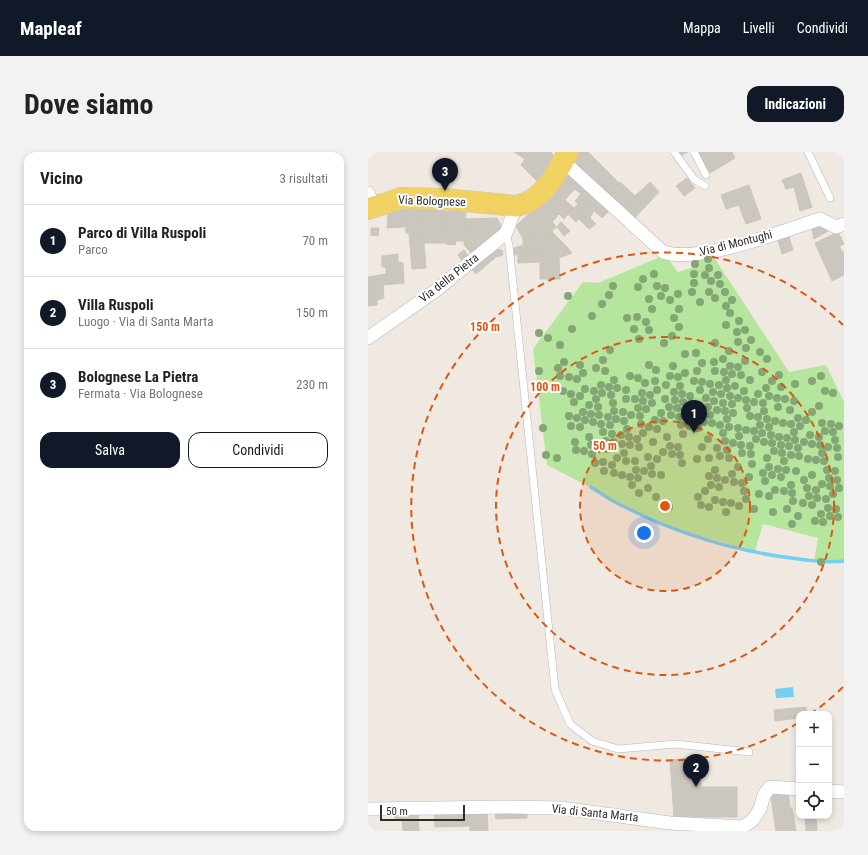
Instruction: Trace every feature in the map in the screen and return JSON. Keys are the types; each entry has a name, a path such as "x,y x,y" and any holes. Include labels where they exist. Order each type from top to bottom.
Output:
{"main road":[{"name":"Via Bolognese","path":"370,203 410,198 516,206 525,204 540,195 546,188 566,156"}],"street":[{"name":"Via di Montughi","path":"566,156 663,252 671,254 694,254 734,246 820,219 836,227 844,224"},
{"path":"506,233 516,206"},
{"name":"Via della Pietra","path":"368,338 435,291 506,233"},
{"name":"Via di Santa Marta","path":"368,809 506,807 561,808 670,823 742,827 752,821 760,809 764,795 770,787 796,789"},
{"path":"832,791 844,792"}],"lane":[{"path":"674,152 694,179 705,186"},
{"path":"694,152 706,175"},
{"path":"808,152 830,198"},
{"path":"506,233 509,245 554,689 570,724 592,741 618,750 676,744 749,752"}],"green space":[{"path":"711,253 789,372 826,365 844,402 844,562 814,561 818,538 763,524 755,551 686,532 640,513 547,465 533,349 583,282 598,283 665,255 678,272 692,268 697,256"}],"water":[{"path":"793,687 794,697 776,698 775,689"}],"building":[{"path":"514,152 551,152 557,162 539,183 521,165 525,159"},
{"path":"573,152 588,152 619,183 606,195 567,160"},
{"path":"678,152 688,152 680,156"},
{"path":"697,152 732,152 735,158 710,173"},
{"path":"569,167 588,186 581,194 575,189 570,194 557,182"},
{"path":"801,173 812,207 800,211 794,187 786,189 782,180"},
{"path":"687,178 695,188 684,196 676,186"},
{"path":"557,182 570,194 565,200 574,208 568,214 549,195"},
{"path":"620,182 635,196 650,182 659,192 632,221 606,195"},
{"path":"749,185 761,219 746,224 739,205 726,209 721,195"},
{"path":"588,186 612,208 602,218 588,205 584,209 575,201"},
{"path":"549,195 568,214 564,219 559,214 552,222 557,227 554,229 535,208"},
{"path":"578,204 584,209 576,216 579,219 576,222 568,214"},
{"path":"588,205 594,210 590,218 596,224 589,229 576,216"},
{"path":"403,208 404,227 387,228 388,212"},
{"path":"403,208 422,208 423,232 406,233 406,227 404,227"},
{"path":"422,208 444,211 445,243 424,243"},
{"path":"535,208 554,229 552,232 540,237 534,231 529,235 532,242 523,243 523,239 516,226"},
{"path":"444,211 466,212 464,241 456,241 455,245 446,244"},
{"path":"497,218 504,230 473,255 464,245 466,219"},
{"path":"561,222 570,231 564,236 557,227"},
{"path":"821,223 828,231 814,239 811,226"},
{"path":"371,228 379,228 378,236 371,235"},
{"path":"534,231 540,237 552,232 567,247 525,250 524,254 514,255 514,248 523,245 523,243 532,242 529,235"},
{"path":"423,232 426,268 412,269 409,233"},
{"path":"838,232 844,244 839,246 844,254 844,275 832,281 815,243"},
{"path":"789,237 793,250 782,254 778,240"},
{"path":"567,247 572,253 559,258 560,279 540,279 540,262 518,263 518,254 524,254 525,250"},
{"path":"491,249 502,250 503,255 496,257 476,274 470,267"},
{"path":"464,250 470,258 464,263 458,255"},
{"path":"398,254 398,262 403,263 404,283 383,285 384,298 377,300 377,305 368,306 368,277 386,274 386,267 382,267 382,256"},
{"path":"806,707 807,711 796,711 796,718 775,721 774,710"},
{"path":"701,757 701,787 737,787 737,817 674,817 670,760"},
{"path":"788,789 790,808 792,808 796,831 776,831 770,791"},
{"path":"487,810 488,831 470,831 470,826 435,827 434,812"},
{"path":"418,811 419,831 403,831 402,819 395,819 394,812"},
{"path":"495,811 527,811 527,818 496,819"},
{"path":"805,819 816,819 817,831 806,831"}],"waterway":[{"path":"591,487 616,503 644,516 682,532 722,544 763,554 784,557 806,560 836,562 844,561"}],"place":[{"name":"Bolognese La Pietra","path":"445,191"},
{"name":"Parco di Villa Ruspoli","path":"694,433"},
{"name":"Villa Ruspoli","path":"696,787"}]}
